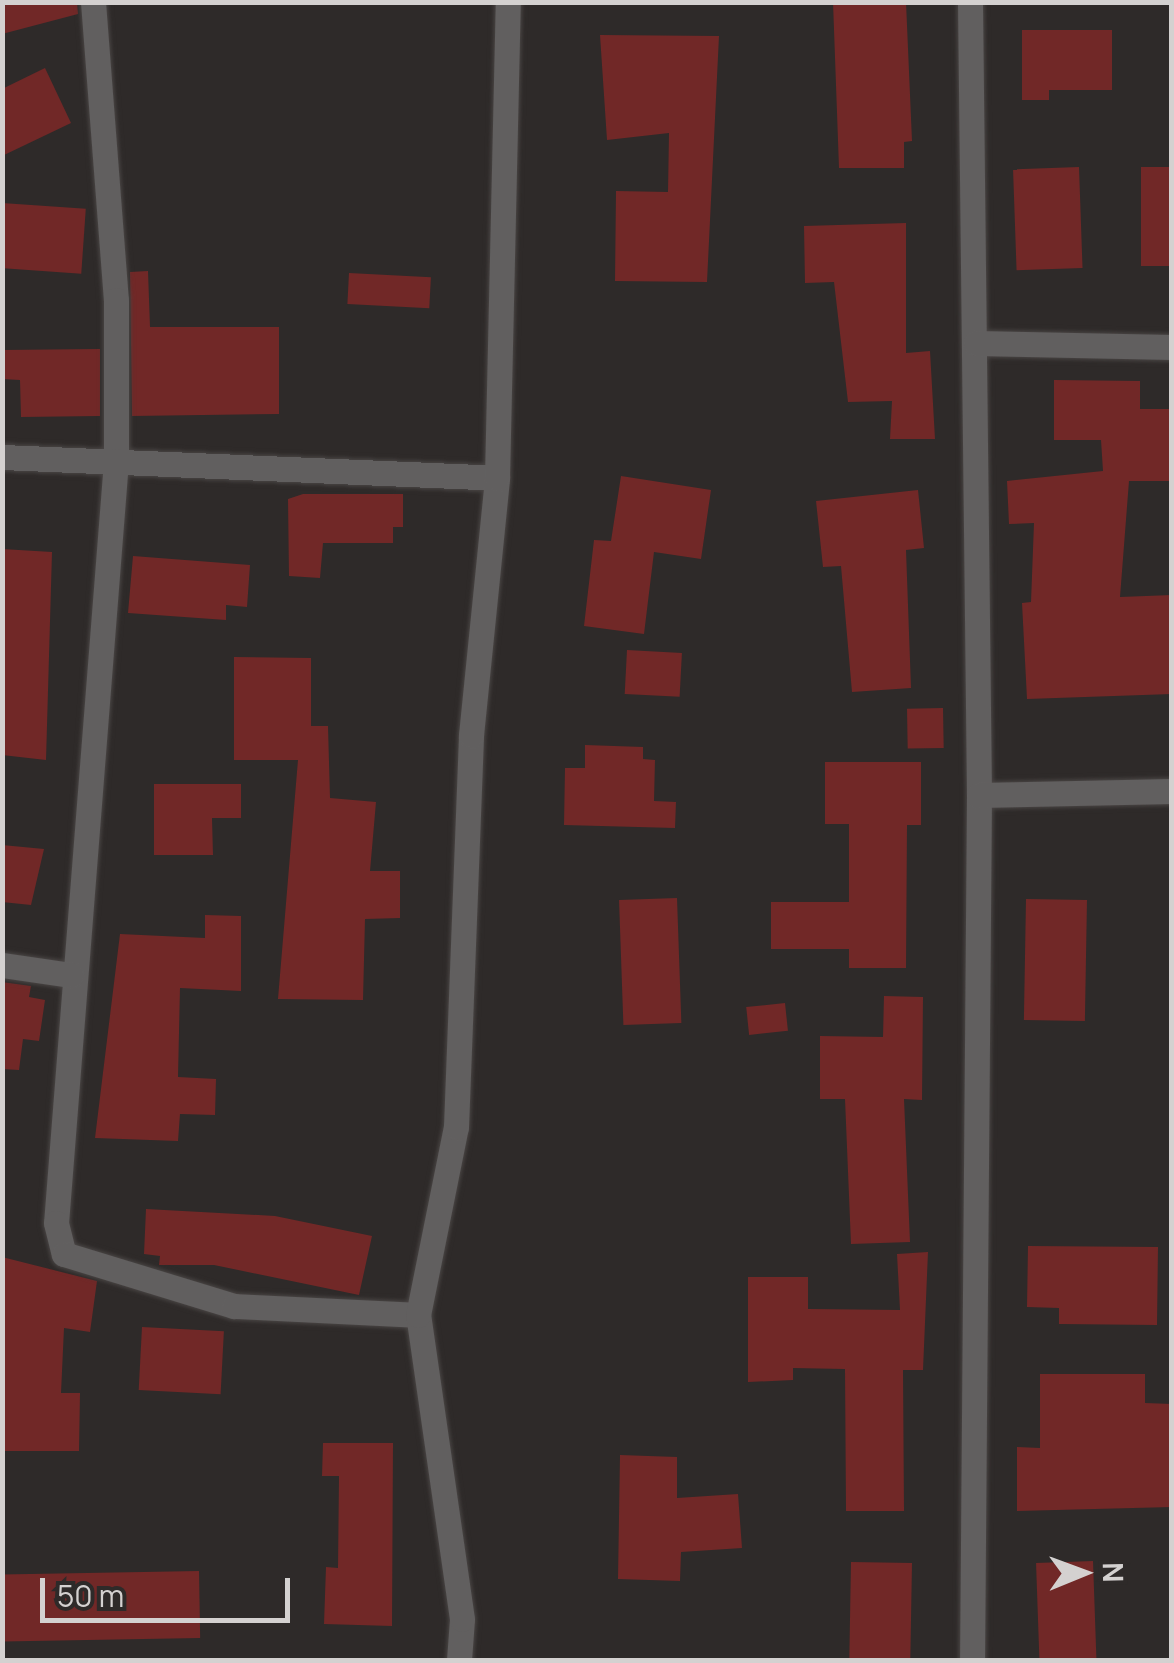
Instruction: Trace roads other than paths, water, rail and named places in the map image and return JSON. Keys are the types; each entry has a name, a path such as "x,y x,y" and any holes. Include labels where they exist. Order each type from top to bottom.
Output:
{"street":[{"path":"93,2 116,300 116,461 70,975 56,1222 64,1254 234,1306 418,1315"},
{"path":"459,1660 462,1619 418,1315 456,1128 471,735 498,478 508,2"},
{"path":"970,2 980,795 972,1660"},
{"path":"976,343 1172,348"},
{"path":"2,457 498,478"},
{"path":"980,795 1172,790"},
{"path":"2,965 70,975"}]}
